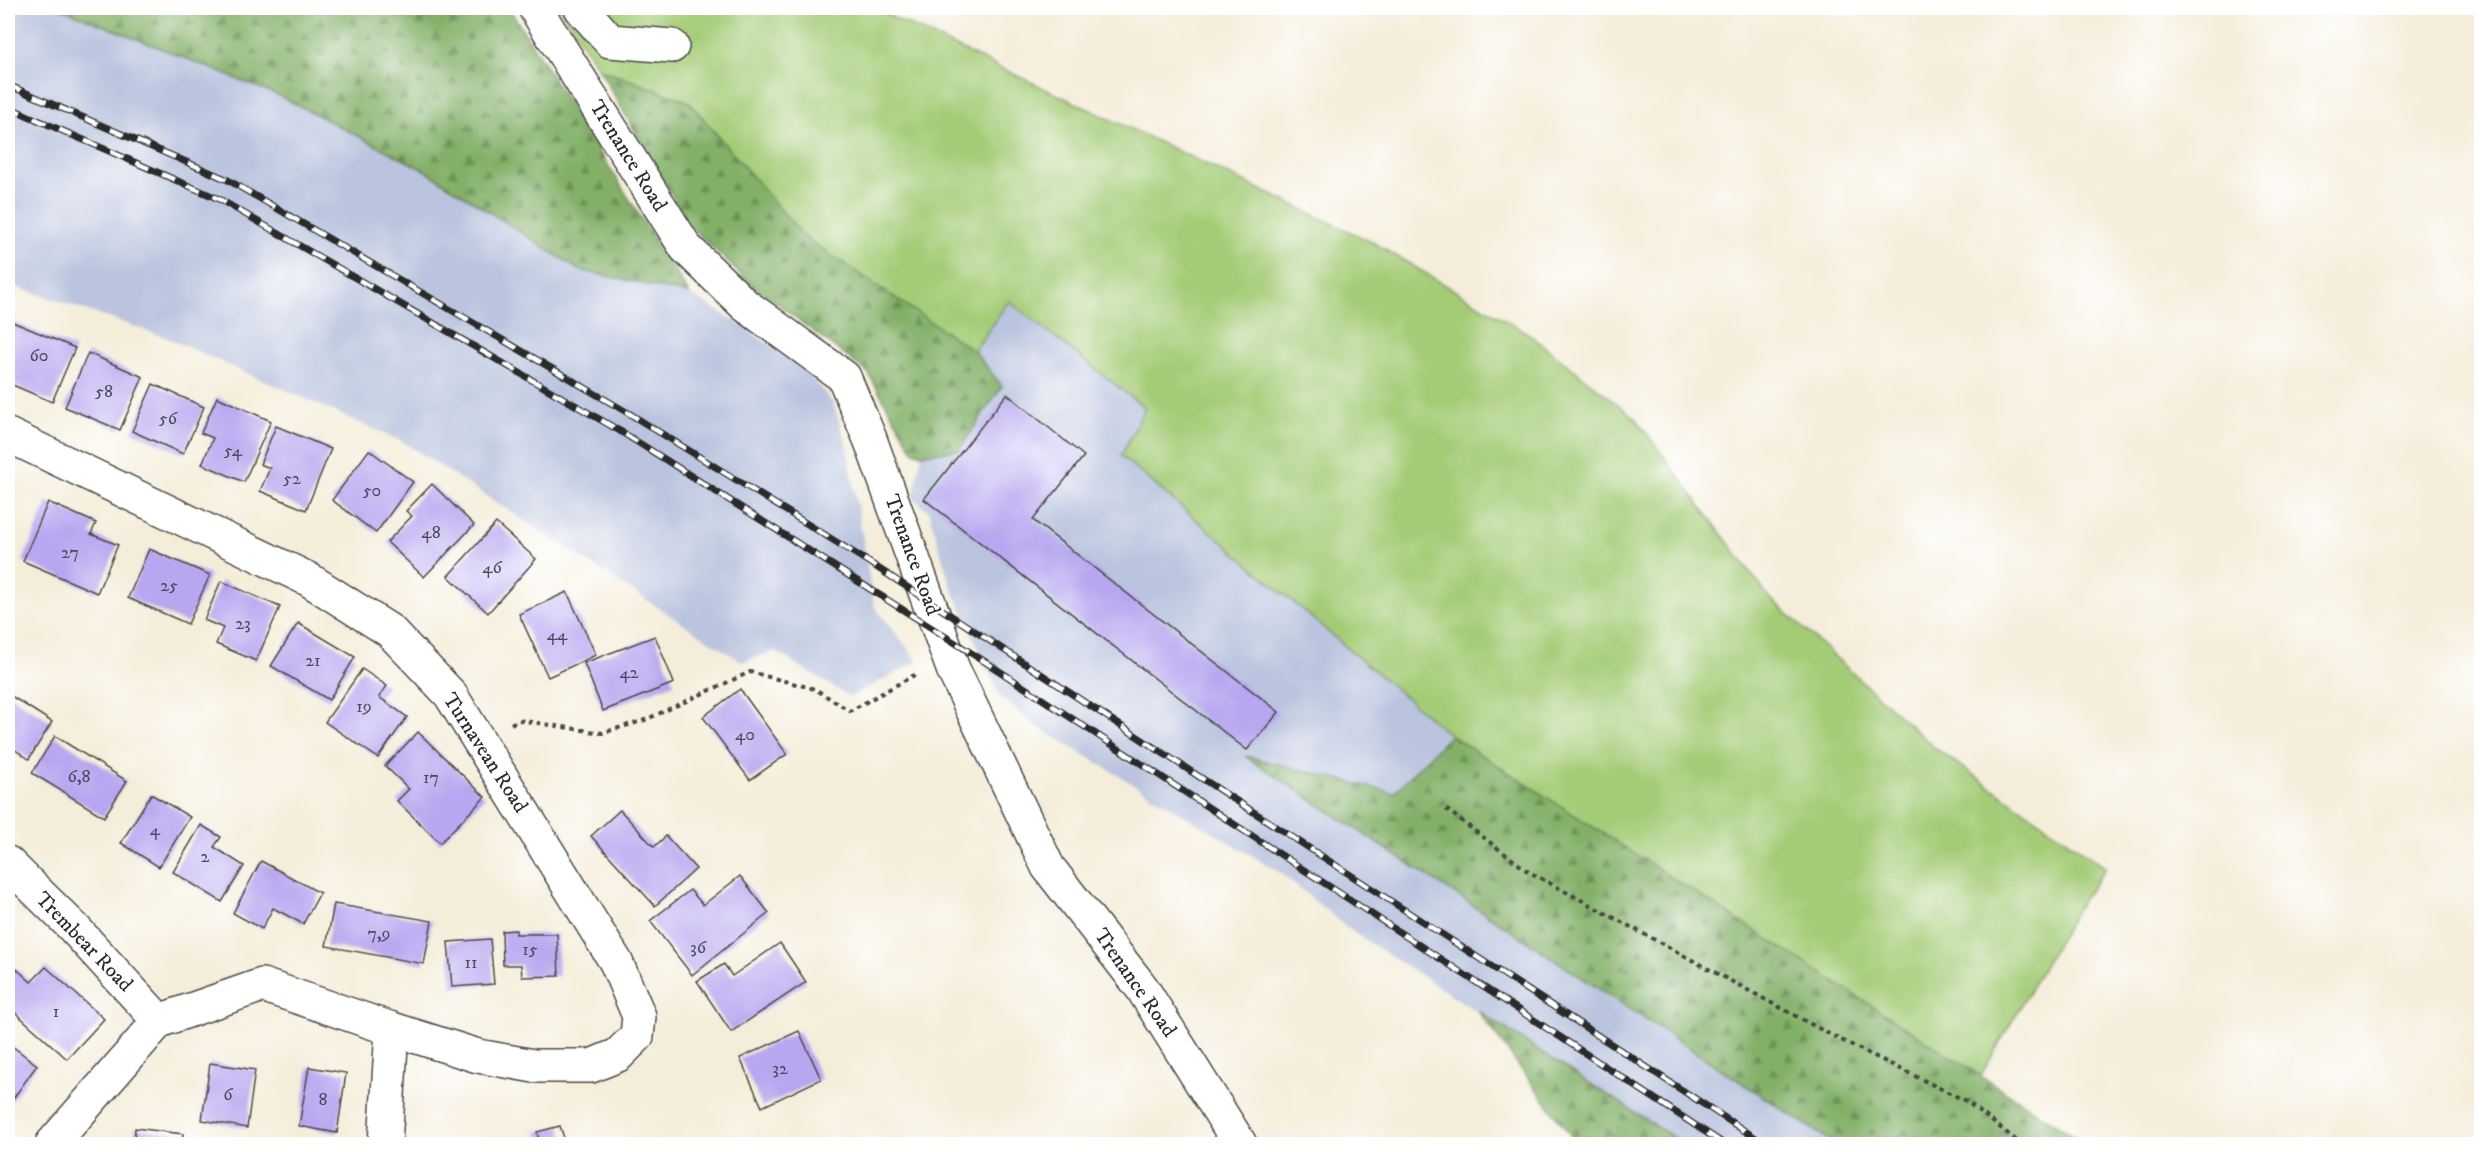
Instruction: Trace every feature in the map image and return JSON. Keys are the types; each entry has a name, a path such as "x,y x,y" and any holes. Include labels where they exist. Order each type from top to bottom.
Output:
{"street":[{"name":"Trenance Road","path":"536,8 686,248 745,305 844,377 870,439 948,656 1048,867 1142,988 1240,1144"},
{"path":"581,8 610,41 672,46"},
{"name":"Turnavean Road","path":"8,435 308,579 390,631 450,694 616,962 639,1016 637,1036 618,1055 591,1066 534,1066 478,1056 262,985 159,1021 52,1144"},
{"name":"Trembear Road","path":"8,863 73,927 159,1021"},
{"path":"385,1144 392,1029"}],"path":[{"path":"479,742 518,720 602,733 645,720 750,672 815,688 850,711 948,656"},
{"path":"1446,809 1529,872 1831,1035 1966,1101 2021,1144"}],"shaded area":[{"path":"8,8 60,8 282,97 426,171 579,270 689,294 745,327 809,374 833,403 847,445 874,606 918,661 850,697 775,651 742,662 403,442 165,337 8,284"},
{"path":"714,165 921,243 1160,381 1121,456 1450,735 1394,794 1247,757 1835,1144 1684,1144 1353,932 1279,872 1033,724 1000,697 950,584 929,511 913,498 922,454 913,451 911,421"}],"green space":[{"path":"60,8 509,8 689,294 579,270 426,171 282,97"},
{"path":"559,8 873,8 1374,243 1529,334 1635,418 1768,596 1935,748 2106,868 2081,902 1980,1077 1450,735 1121,456 1145,408 1009,301 974,351 803,236 689,102 599,69"},
{"path":"599,69 689,102 803,236 974,351 1002,386 959,450 922,454 913,451 868,373 746,280 689,225"},
{"path":"1450,735 2087,1144 1835,1144 1245,756 1394,793"},
{"path":"1478,1011 1684,1144 1577,1144"}],"building":[{"path":"8,320 75,348 52,402 8,383 11,367 8,365"},
{"path":"88,353 143,377 120,430 65,407"},
{"path":"153,384 204,407 183,454 132,431"},
{"path":"1007,394 1084,456 1033,520 1279,712 1247,750 924,499"},
{"path":"217,397 271,421 244,482 202,464 213,438 201,433"},
{"path":"276,426 331,449 306,510 260,491 270,468 260,464"},
{"path":"369,450 413,482 376,533 332,500"},
{"path":"432,484 474,525 424,577 387,542 412,516 406,511"},
{"path":"48,502 96,523 91,534 118,545 97,593 23,561"},
{"path":"496,523 536,559 488,613 448,576"},
{"path":"149,549 210,575 188,624 128,598"},
{"path":"221,581 280,607 256,661 216,644 223,628 204,620"},
{"path":"567,592 596,655 548,677 519,614"},
{"path":"298,623 355,657 329,700 271,666"},
{"path":"655,636 674,683 603,711 584,663"},
{"path":"362,669 387,686 379,697 407,717 378,758 325,722"},
{"path":"740,689 787,754 750,780 703,717"},
{"path":"8,694 52,722 29,759 8,745"},
{"path":"418,732 485,797 440,843 397,801 409,789 385,766"},
{"path":"55,736 127,781 104,817 32,773"},
{"path":"151,794 190,817 159,867 121,843"},
{"path":"620,810 654,847 666,836 696,869 655,906 591,836"},
{"path":"201,825 221,837 214,847 244,866 222,902 173,872"},
{"path":"261,861 320,893 303,924 273,908 262,929 233,913"},
{"path":"740,876 769,913 692,975 650,921 690,890 703,905"},
{"path":"334,904 432,921 424,964 326,946"},
{"path":"516,930 516,934 557,934 559,976 522,977 521,965 503,965 502,931"},
{"path":"490,939 494,984 452,987 448,942"},
{"path":"780,943 806,982 731,1032 697,981 724,964 732,976"},
{"path":"9,962 31,982 46,967 104,1019 67,1059 8,1006"},
{"path":"799,1031 821,1079 762,1107 740,1058"},
{"path":"8,1043 37,1065 8,1106"},
{"path":"210,1063 255,1070 247,1128 202,1120"},
{"path":"309,1067 346,1073 337,1133 299,1126"},
{"path":"560,1126 566,1144 540,1144 537,1132"},
{"path":"135,1128 183,1134 182,1144 134,1144"}],"railway":[{"path":"8,85 228,180 630,414 867,561 1765,1144"},
{"path":"8,107 219,199 620,431 984,661 1724,1144"}]}
